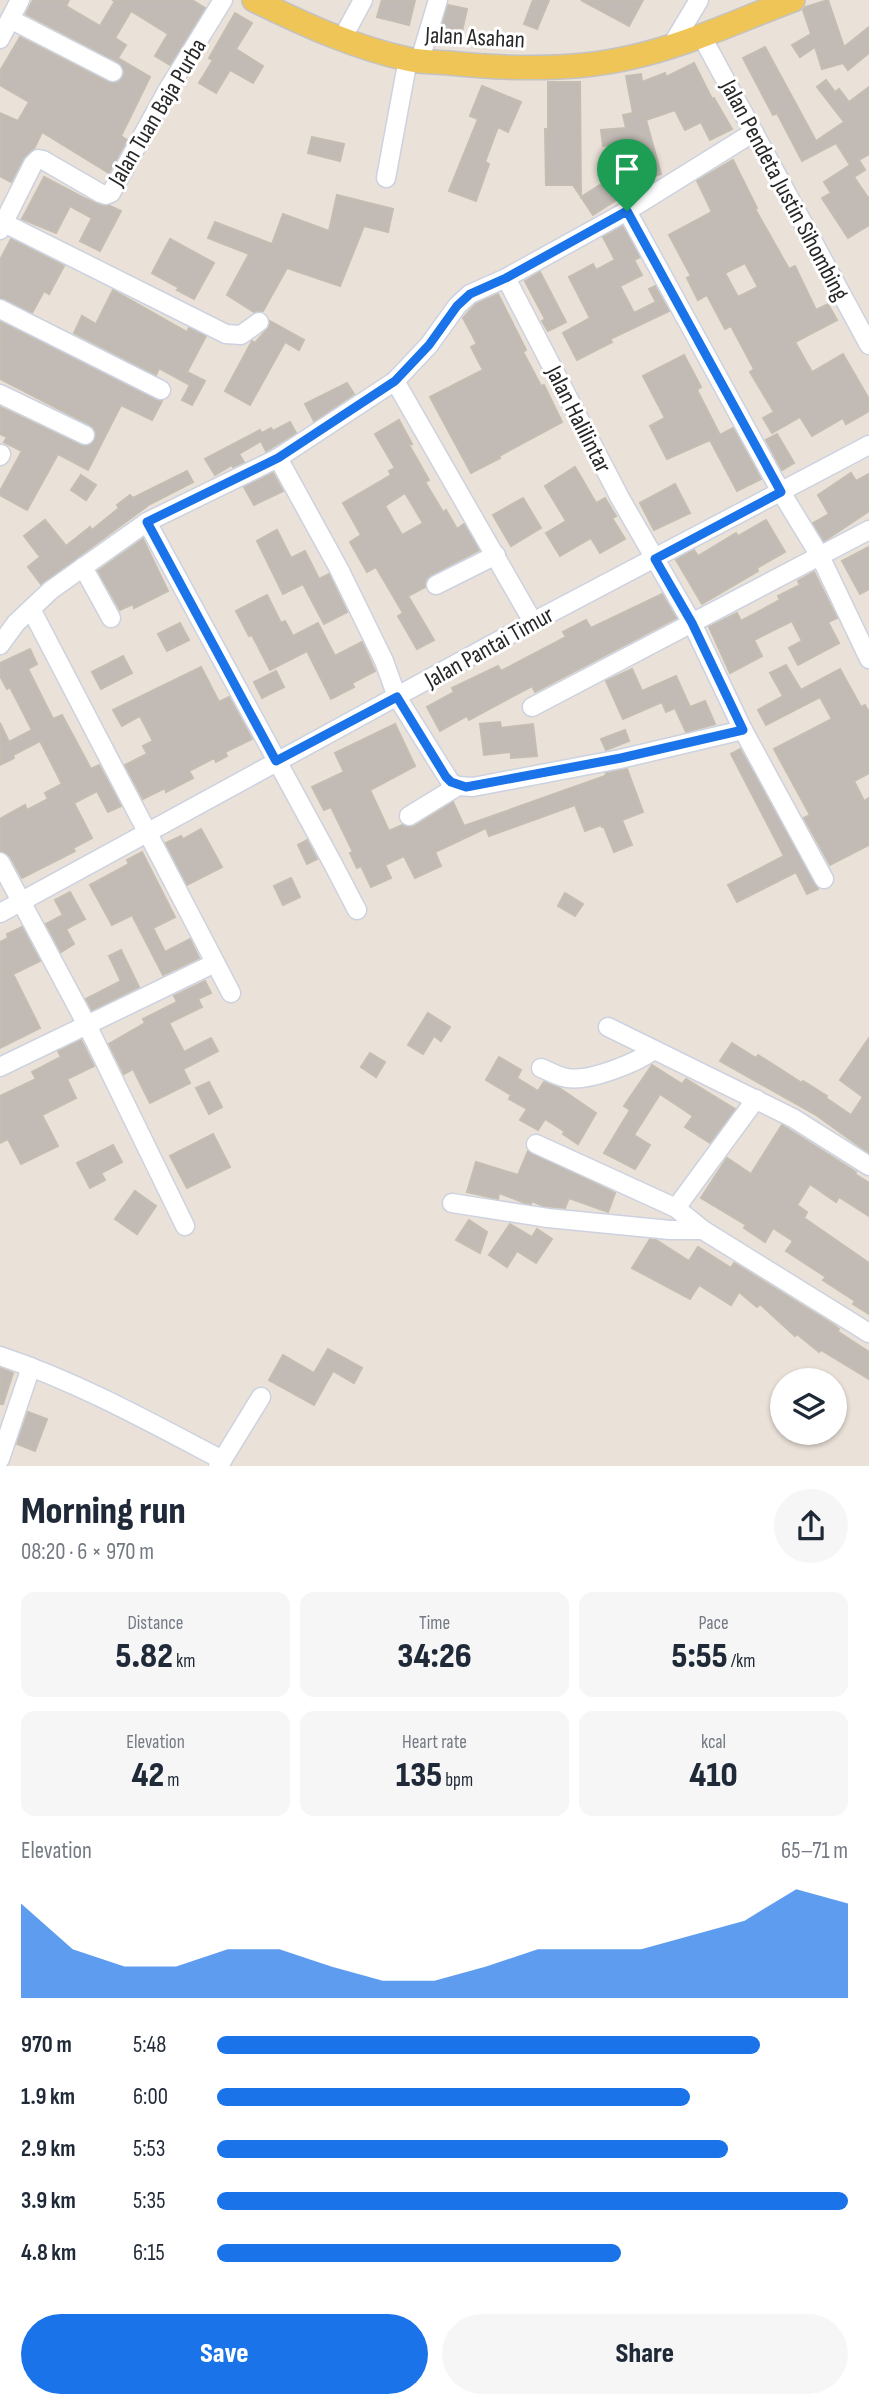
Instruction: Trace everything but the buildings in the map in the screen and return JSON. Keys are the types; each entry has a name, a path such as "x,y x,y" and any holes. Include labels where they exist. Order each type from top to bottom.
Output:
{"main road":[{"name":"Jalan Asahan","path":"254,0 311,29 414,60 491,67 590,64 629,58 672,46 793,0"}],"street":[{"path":"0,38 20,0"},
{"name":"Jalan Tuan Baja Purba","path":"2,226 38,159 100,193 106,195 111,192 167,91 223,0"},
{"path":"342,39 363,0"},
{"path":"386,178 414,60 438,0"},
{"path":"672,46 699,0"},
{"path":"10,19 113,72"},
{"name":"Jalan Pendeta Justin Sihombing","path":"701,34 869,345"},
{"path":"0,645 16,623 51,590 147,522 278,458 395,381 429,345 463,299 470,294 506,278 627,211 754,132"},
{"path":"627,211 781,492 820,556 869,659"},
{"path":"2,226 226,334 241,335 259,322"},
{"name":"Jalan Halilintar","path":"506,278 614,486 692,623 743,730 824,879"},
{"path":"0,309 161,390"},
{"path":"395,381 533,622"},
{"path":"0,394 85,435"},
{"name":"Jalan Pantai Timur","path":"0,913 533,622 869,445"},
{"path":"278,458 356,603 384,661 397,697 446,777 458,786 473,787 594,764 743,730"},
{"path":"147,522 357,910"},
{"path":"533,707 869,530"},
{"path":"436,585 496,555"},
{"path":"83,567 111,618"},
{"path":"31,609 231,993"},
{"path":"409,816 458,786"},
{"path":"0,862 87,1025 185,1226"},
{"path":"0,1067 215,963"},
{"path":"608,1027 793,1118 869,1166"},
{"path":"541,1068 566,1078 584,1077 639,1061 654,1049"},
{"path":"676,1208 756,1099"},
{"path":"536,1144 676,1208 704,1230 869,1334"},
{"path":"452,1203 548,1218 670,1230 704,1230"},
{"path":"0,1356 116,1404 220,1463 261,1397"},
{"path":"0,1460 31,1367"}],"route":[{"path":"627,211 781,492 655,559 692,623 743,730 621,758 466,787 458,786 446,777 397,697 276,761 147,522 278,458 395,381 429,345 457,306 470,294 506,278 627,211"}]}
